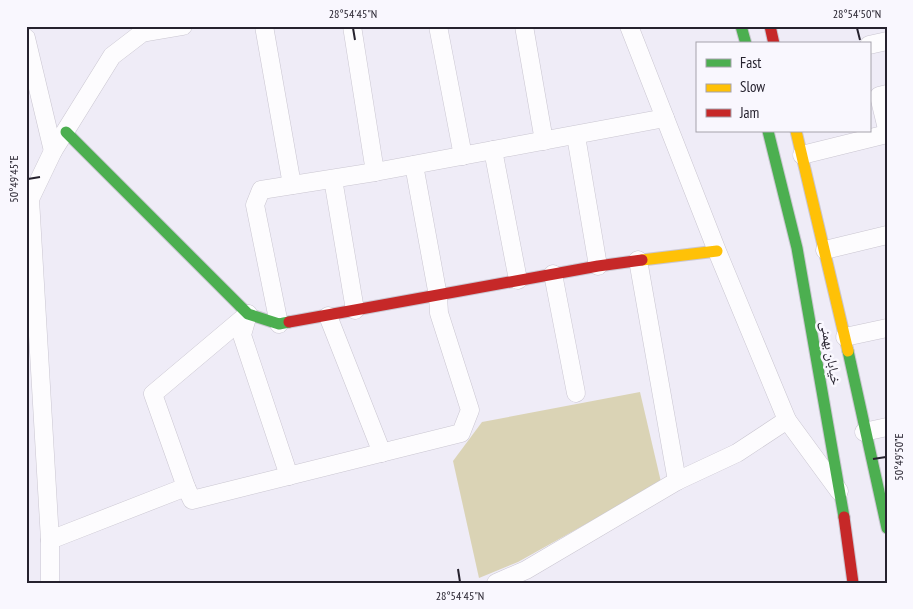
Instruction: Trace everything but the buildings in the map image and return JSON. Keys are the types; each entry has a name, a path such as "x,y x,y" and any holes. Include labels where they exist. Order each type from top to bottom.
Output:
{"street":[{"path":"50,583 50,540 30,199 53,151 112,56 142,33 183,26"},
{"path":"264,26 292,185"},
{"path":"352,26 375,172"},
{"path":"438,26 463,156"},
{"path":"524,26 544,141"},
{"path":"629,26 717,250 787,420 841,493"},
{"path":"741,26 745,42"},
{"path":"770,26 774,42"},
{"path":"26,38 53,151"},
{"path":"870,46 887,41"},
{"path":"887,94 879,96 887,129"},
{"path":"279,324 255,205 261,190 375,172 665,118"},
{"path":"66,132 248,314 279,324 598,266 717,250"},
{"name":"خیابان بهمنی","path":"768,132 797,248 841,493 853,583"},
{"name":"خیابان بهمنی","path":"796,132 825,250 886,525"},
{"path":"802,155 887,134"},
{"path":"576,136 598,266"},
{"path":"493,150 518,280"},
{"path":"248,314 153,394 192,500 461,433 470,410 439,313 438,296 414,165"},
{"path":"333,179 355,310"},
{"path":"825,250 887,234"},
{"path":"638,260 677,482"},
{"path":"554,274 576,393"},
{"path":"248,314 242,335 289,476"},
{"path":"328,316 382,453"},
{"path":"844,337 887,328"},
{"path":"496,583 526,570 677,482 737,453 787,420"},
{"path":"864,432 887,427"},
{"path":"50,540 186,487"}],"shaded area":[{"path":"640,392 661,482 518,562 479,578 453,461 482,422"}],"traffic: fast":[{"path":"741,26 745,42"},
{"path":"66,132 248,314 279,324 289,322"},
{"path":"768,132 797,248 844,517"},
{"path":"848,351 887,528"}],"traffic: slow":[{"path":"796,132 848,351"},
{"path":"642,260 717,251"}],"traffic: jam":[{"path":"770,26 774,42"},
{"path":"289,322 598,266 642,260"},
{"path":"844,517 853,583"}]}
